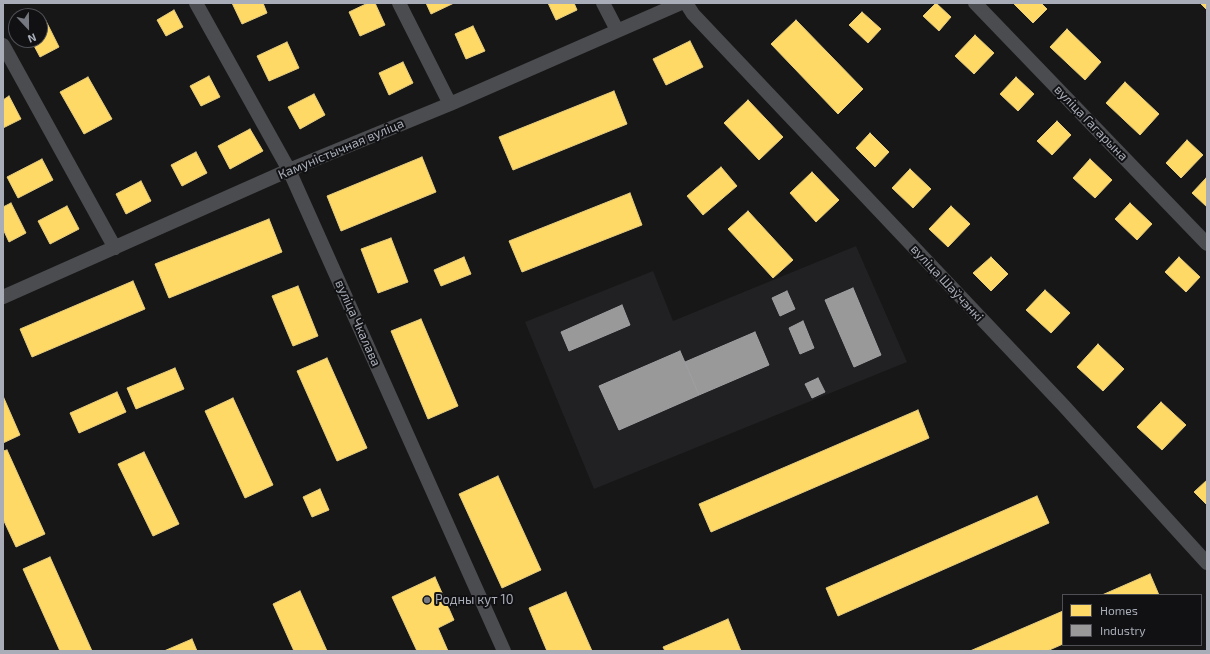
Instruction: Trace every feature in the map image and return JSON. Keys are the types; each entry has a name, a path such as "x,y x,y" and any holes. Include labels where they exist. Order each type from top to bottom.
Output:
{"street":[{"name":"вуліца Чкалава","path":"196,3 289,170 504,651"},
{"path":"399,3 450,104"},
{"path":"604,3 617,30"},
{"name":"Камуністычная вуліца","path":"3,298 289,170 450,104 681,3"},
{"name":"вуліца Шаўчэнкі","path":"686,3 693,14 1064,406 1207,563"},
{"name":"вуліца Гагарына","path":"975,3 1207,244"},
{"path":"3,45 115,248"}],"shaded area":[{"path":"856,246 907,362 594,489 525,322 653,271 673,321"}],"building: Homes":[{"path":"232,3 263,3 267,13 242,24"},
{"path":"368,3 375,3 385,25 360,36 349,12"},
{"path":"426,3 454,3 431,14"},
{"path":"548,3 574,3 577,10 556,20"},
{"path":"936,3 951,17 939,31 923,16"},
{"path":"1013,3 1041,3 1047,9 1033,23"},
{"path":"1200,3 1207,3 1207,10"},
{"path":"174,10 183,27 166,36 157,20"},
{"path":"862,12 881,29 868,43 849,25"},
{"path":"796,20 863,89 838,114 771,44"},
{"path":"48,25 59,47 40,57 35,48 48,48"},
{"path":"473,26 485,51 466,59 455,34"},
{"path":"1067,29 1101,62 1085,80 1050,47"},
{"path":"975,35 994,53 974,74 955,56"},
{"path":"690,41 703,67 666,85 653,59"},
{"path":"287,42 299,68 269,81 257,56"},
{"path":"403,62 413,83 389,95 379,73"},
{"path":"209,76 220,97 201,106 190,86"},
{"path":"88,77 112,119 84,134 60,92"},
{"path":"1016,77 1034,94 1018,111 1000,94"},
{"path":"1125,82 1159,114 1140,135 1106,103"},
{"path":"614,91 627,124 513,170 499,137"},
{"path":"314,94 325,115 300,129 288,107"},
{"path":"9,96 21,119 3,128 3,100"},
{"path":"748,100 783,137 759,160 724,123"},
{"path":"1057,121 1071,135 1052,155 1037,141"},
{"path":"250,129 263,151 230,169 218,146"},
{"path":"870,133 889,152 875,167 856,148"},
{"path":"1187,140 1203,155 1181,178 1166,163"},
{"path":"196,152 207,173 182,186 171,165"},
{"path":"422,157 436,192 341,231 327,196"},
{"path":"42,159 53,180 18,198 7,177"},
{"path":"1090,159 1112,180 1095,198 1073,178"},
{"path":"721,167 737,186 703,215 687,196"},
{"path":"910,169 931,189 913,208 892,188"},
{"path":"812,172 839,200 816,222 790,193"},
{"path":"1207,178 1207,207 1192,193"},
{"path":"141,181 151,201 126,214 116,194"},
{"path":"630,193 642,225 522,272 509,241"},
{"path":"11,203 26,233 9,242 3,229 3,207"},
{"path":"1130,203 1152,224 1137,240 1115,219"},
{"path":"67,206 79,229 50,244 38,221"},
{"path":"951,206 970,224 948,247 929,229"},
{"path":"748,211 793,260 773,278 728,229"},
{"path":"269,219 282,252 169,298 155,264"},
{"path":"391,238 408,282 378,293 361,249"},
{"path":"464,257 471,274 441,286 434,270"},
{"path":"991,257 1008,274 991,291 973,273"},
{"path":"1179,257 1200,277 1186,292 1165,272"},
{"path":"133,281 145,309 32,357 20,329"},
{"path":"298,286 318,336 293,346 272,296"},
{"path":"1045,290 1070,313 1051,333 1026,310"},
{"path":"421,319 458,406 428,419 391,331"},
{"path":"1098,344 1124,369 1103,391 1077,367"},
{"path":"327,358 367,448 337,461 297,371"},
{"path":"175,368 184,389 136,409 127,388"},
{"path":"117,392 126,412 79,433 70,413"},
{"path":"3,396 20,435 3,443"},
{"path":"233,398 273,485 245,498 205,411"},
{"path":"1161,402 1186,425 1162,450 1137,427"},
{"path":"918,410 929,438 711,532 699,504"},
{"path":"7,450 45,534 16,547 3,519 3,451"},
{"path":"144,452 179,524 153,536 118,464"},
{"path":"498,476 541,570 502,588 459,494"},
{"path":"1207,480 1207,505 1194,492"},
{"path":"320,489 329,510 312,517 303,497"},
{"path":"1037,496 1049,523 838,616 826,588"},
{"path":"50,557 92,651 60,651 23,569"},
{"path":"1150,574 1159,594 1104,594"},
{"path":"435,577 454,620 438,628 448,651 417,651 392,597"},
{"path":"300,591 327,651 294,651 273,604"},
{"path":"566,592 592,651 547,651 529,608"},
{"path":"1062,611 1062,644 1047,651 970,651"},
{"path":"728,619 741,651 665,651 663,647"},
{"path":"192,639 197,651 164,651"}],"building: Industry":[{"path":"853,288 881,355 854,367 825,300"},
{"path":"787,291 795,309 780,316 772,298"},
{"path":"622,305 630,325 569,351 561,332"},
{"path":"803,321 814,348 800,354 789,328"},
{"path":"755,332 769,365 699,395 685,362"},
{"path":"680,351 699,395 619,430 599,386"},
{"path":"818,378 825,392 812,398 805,384"}],"place":[{"name":"Родны кут 10","path":"427,600"}]}
